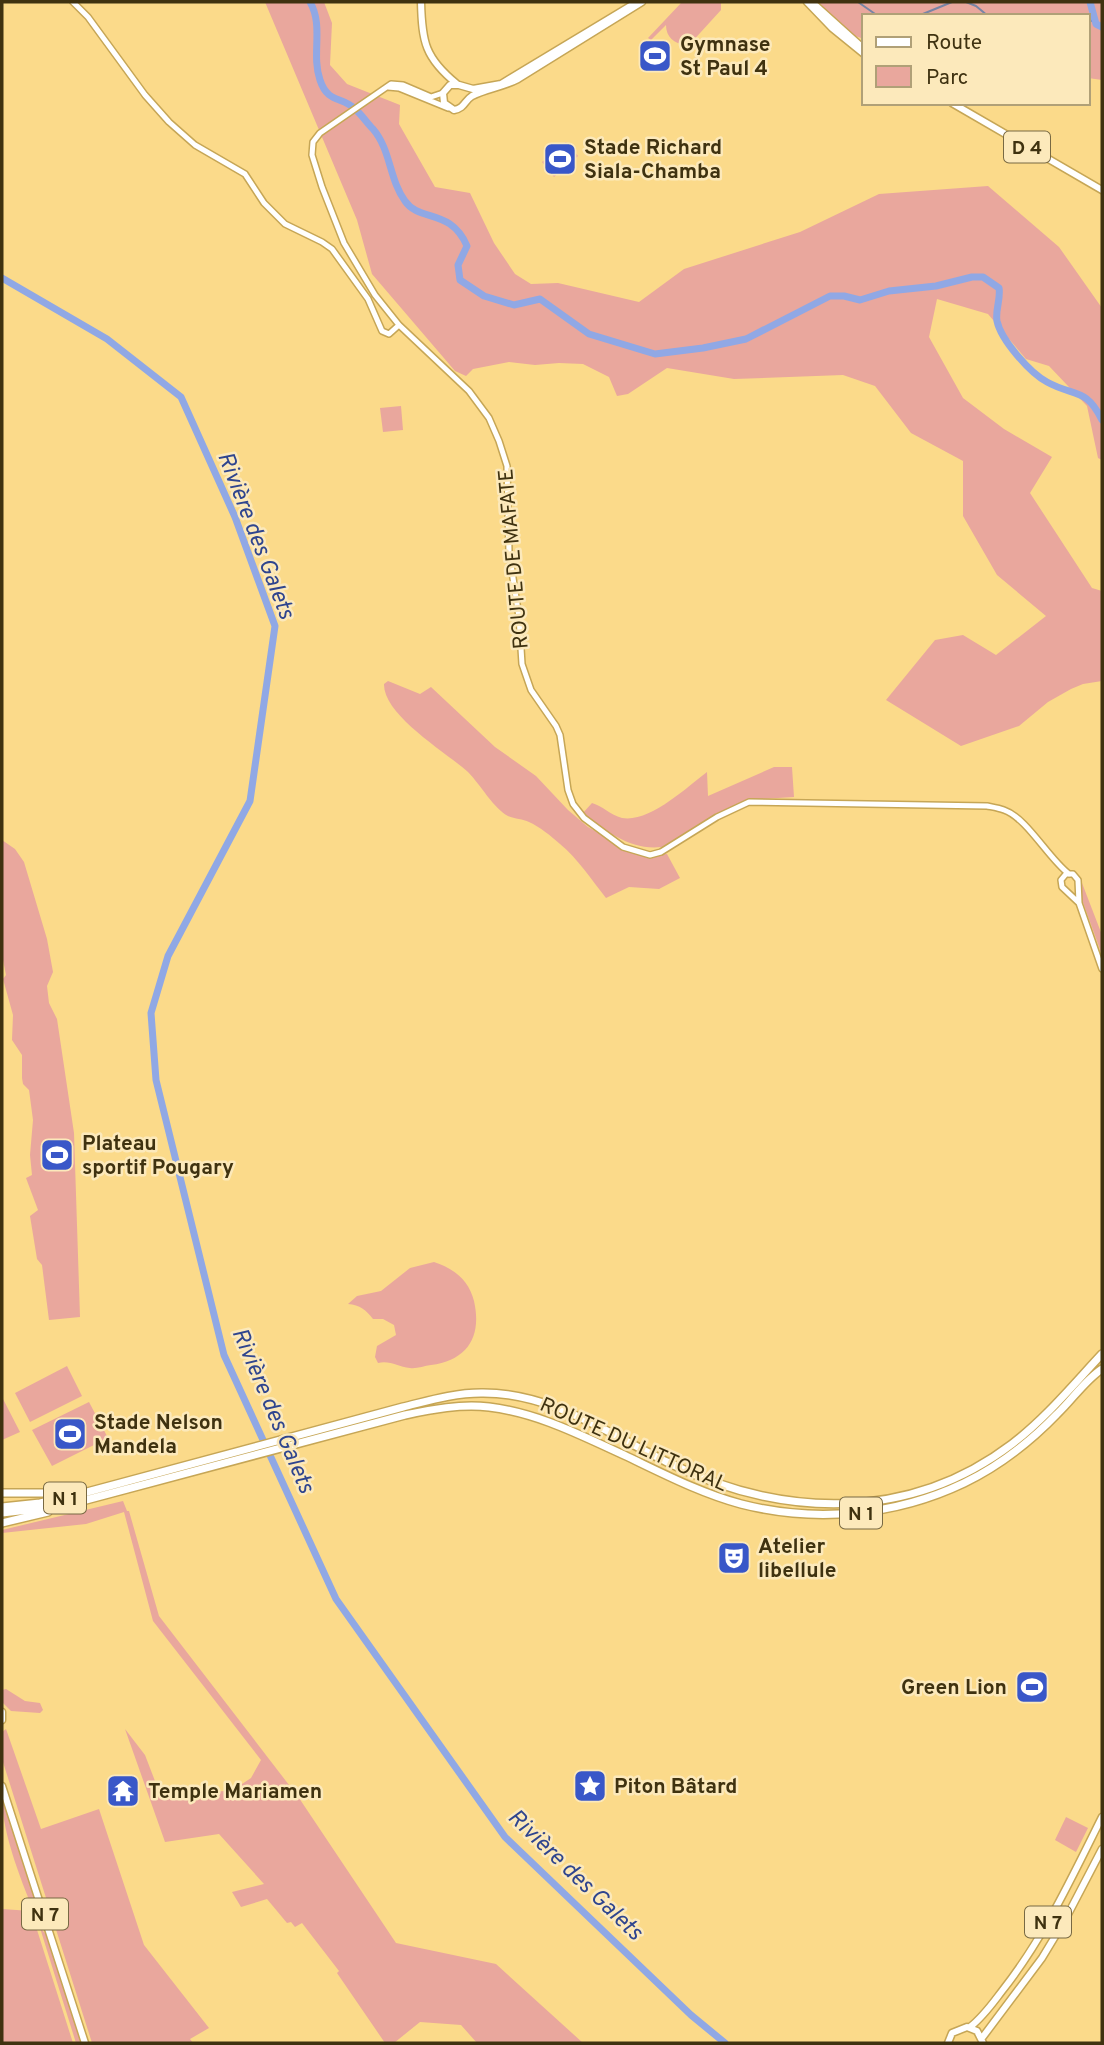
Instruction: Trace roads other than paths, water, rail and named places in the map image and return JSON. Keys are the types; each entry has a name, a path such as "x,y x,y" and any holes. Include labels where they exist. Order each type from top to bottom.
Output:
{"highway":[{"name":"ROUTE DU LITTORAL","path":"2,1513 54,1507 106,1495 145,1481 451,1396 479,1393 533,1399 584,1419 668,1463 722,1486 796,1503 863,1503 926,1489 992,1457 1042,1419 1102,1354"},
{"name":"ROUTE DU LITTORAL","path":"404,1411 457,1406 506,1410 552,1423 706,1492 758,1508 815,1515 874,1511 944,1492 1002,1461 1038,1433 1101,1369"},
{"name":"ROUTE DU LITTORAL","path":"2,1507 48,1501 126,1481 145,1481"},
{"path":"2,1493 60,1492 126,1481"},
{"path":"2,1523 106,1495"}],"main road":[{"name":"ROUTE DE MAFATE","path":"73,2 88,17 169,122 195,145 245,174 264,203 285,224 332,249 368,299 382,331 388,334 398,325 470,391 489,418 507,466 509,552 524,674 531,690 560,735 568,790 573,804 583,818 623,847 654,855 717,817 750,802 769,800 987,806 1006,810 1069,874"},
{"path":"421,2 424,44 446,79 443,101 449,108"},
{"path":"398,325 375,295 344,243 321,187 312,148 315,138 382,89 397,83 434,97 458,85 473,89 501,84 637,2"},
{"path":"382,89 399,88 449,108 463,107 468,100 518,79 642,2"},
{"path":"809,2 862,50"},
{"path":"440,71 467,91 468,100"},
{"name":"D 4","path":"954,105 1102,190"},
{"name":"ROUTE DE MAFATE","path":"1057,864 1061,880"},
{"path":"1079,903 1062,887 1061,880 1069,874 1078,878 1079,903 1102,969"},
{"path":"1068,892 1077,888"},
{"path":"2,1712 2,1720"},
{"name":"N 7","path":"2,1786 85,2043"},
{"name":"N 7","path":"948,2043 956,2029 970,2027 992,2005 1032,1949 1049,1922 1102,1817"},
{"name":"N 7","path":"970,2027 982,2041 1021,1989 1052,1941 1102,1849"}],"waterway":[{"path":"310,2 316,21 318,70 323,88 331,96 355,109 379,137 405,201 418,212 453,226 460,234 467,246 458,265 460,280 484,296 514,305 540,299 589,334 655,354 746,339 830,296 860,300 889,291 983,277 999,288 997,321 1017,355 1047,382 1085,397 1102,420"},
{"path":"858,2 875,14"},
{"path":"923,14 952,2"},
{"path":"966,2 986,14"},
{"path":"1090,2 1096,24 1102,27"},
{"path":"1090,20 1096,24"},
{"name":"Rivière des Galets","path":"2,278 107,339 181,397 235,517 275,626 250,801 168,956 151,1013 156,1080 224,1355 336,1599 505,1837 691,2015 725,2043"}],"place":[{"name":"Gymnase St Paul 4","path":"655,56"},
{"name":"Stade Richard Siala-Chamba","path":"560,159"},
{"name":"Plateau sportif Pougary","path":"57,1155"},
{"name":"Stade Nelson Mandela","path":"70,1434"},
{"name":"Atelier libellule","path":"734,1558"},
{"name":"Green Lion","path":"1032,1687"},
{"name":"Piton Bâtard","path":"590,1786"},
{"name":"Temple Mariamen","path":"123,1791"}]}
